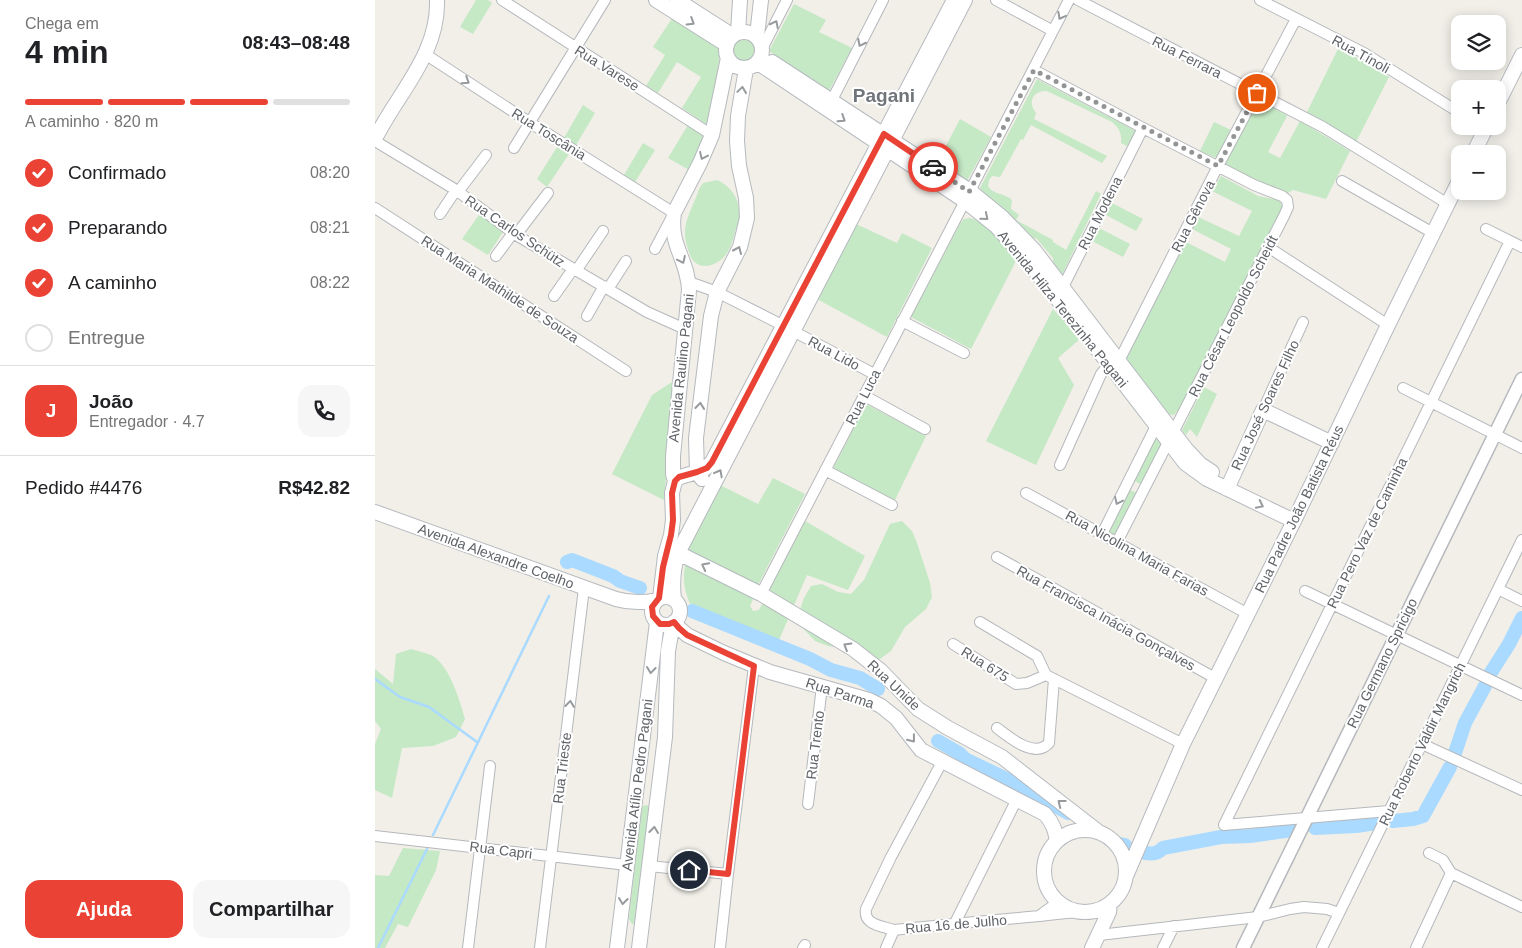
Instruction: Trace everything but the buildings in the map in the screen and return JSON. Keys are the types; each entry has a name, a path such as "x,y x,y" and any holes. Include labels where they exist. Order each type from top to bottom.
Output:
{"main road":[{"path":"375,140 383,123 425,54 434,30 438,10 437,0"},
{"path":"656,0 731,43"},
{"path":"677,0 731,43 733,65 737,67 757,54 749,32 731,43"},
{"name":"Avenida Raulino Pagani","path":"675,481 673,456 689,282 686,268 675,241 674,213 700,164 712,134 739,0"},
{"name":"Avenida Raulino Pagani","path":"697,472 697,431 709,328 717,292 740,247 745,228 746,198 739,166 738,116 757,54 761,0"},
{"path":"886,142 954,0"},
{"path":"788,328 678,553 673,572 672,586 674,599 679,606 680,612 674,622 665,625 656,621 653,616 652,607 658,599 671,535 673,520 672,493 675,481 679,477 707,468 712,462 788,328 886,142 965,0"},
{"name":"Avenida Hilza Terezinha Pagani","path":"757,54 832,100 886,142"},
{"name":"Avenida Hilza Terezinha Pagani","path":"757,54 967,196 1046,275 1171,436 1185,463 1207,479 1229,485 1294,521"},
{"path":"1506,87 1522,55"},
{"name":"Rua Padre João Batista Réus","path":"1126,876 1183,744 1451,198"},
{"name":"Avenida Hilza Terezinha Pagani","path":"1113,362 1156,426 1171,436"},
{"path":"1263,410 1332,443"},
{"name":"Rua José Soares Filho","path":"1229,485 1263,410"},
{"path":"697,472 708,494"},
{"name":"Avenida Alexandre Coelho","path":"375,512 616,600 656,621"},
{"name":"Rua Unide","path":"678,553 761,594 853,649 880,670 918,709 948,728 1002,757 1100,832"},
{"path":"658,599 667,596 674,599"},
{"name":"Avenida Alexandre Coelho","path":"616,600 644,602 658,599"},
{"name":"Avenida Atílio Pedro Pagani","path":"617,948 656,621"},
{"name":"Avenida Atílio Pedro Pagani","path":"639,948 665,737 668,651 674,622"},
{"name":"Rua Parma","path":"674,622 687,635 754,666 822,690 869,700 881,706 899,722 921,750 1045,814 1051,820 1057,841"},
{"path":"881,706 890,701 896,686"},
{"path":"899,722 901,717 910,710 918,709"},
{"path":"643,731 653,739 665,737"},
{"path":"635,804 645,801 650,802 656,809"},
{"path":"1085,830 1100,832 1120,850 1125,862 1126,876 1124,885 1110,904 1095,911 1076,912 1063,906 1049,891 1044,871 1047,855 1063,836 1085,830"},
{"path":"1120,850 1141,840"},
{"path":"1092,948 1109,912 1110,904"},
{"path":"1095,911 1100,916 1101,931"},
{"path":"620,924 629,932 637,932 642,928"}],"street":[{"name":"Rua Varese","path":"502,0 712,134"},
{"path":"514,148 605,0"},
{"path":"757,54 787,0"},
{"path":"832,100 883,0"},
{"path":"996,0 1053,31"},
{"name":"Rua Luca","path":"761,594 1069,0"},
{"name":"Rua Ferrara","path":"1078,0 1323,127 1448,204"},
{"name":"Rua Tínoli","path":"1260,0 1364,53 1451,107"},
{"name":"Rua Gênova","path":"1060,465 1101,374 1122,355 1218,166 1296,19"},
{"name":"Rua Toscânia","path":"425,54 674,213"},
{"path":"1034,70 1218,166"},
{"name":"Rua Modena","path":"1058,291 1143,128"},
{"name":"Rua Carlos Schütz","path":"375,140 457,191 515,234 574,270 650,314 685,329"},
{"path":"440,214 487,155"},
{"name":"Rua César Leopoldo Scheidt","path":"1117,542 1288,207 1287,200 1282,196 1218,166"},
{"path":"1342,181 1433,233"},
{"path":"496,256 548,193"},
{"name":"Rua Maria Mathilde de Souza","path":"375,208 626,371"},
{"path":"655,249 674,213"},
{"path":"1486,229 1522,247"},
{"path":"554,296 603,231"},
{"name":"Rua Pero Vaz de Caminha","path":"1307,818 1224,826 1510,241"},
{"path":"1268,247 1388,325"},
{"path":"587,316 626,261"},
{"path":"689,282 717,292 788,328"},
{"path":"903,321 964,353"},
{"name":"Rua José Soares Filho","path":"1263,410 1303,322"},
{"name":"Rua Lido","path":"788,328 874,374"},
{"name":"Rua Germano Spricigo","path":"1243,948 1522,379"},
{"path":"1403,388 1522,448"},
{"path":"863,395 925,429"},
{"path":"1103,534 1156,426"},
{"path":"825,470 891,505"},
{"path":"1127,482 1144,490"},
{"name":"Rua Nicolina Maria Farias","path":"1026,493 1248,614"},
{"name":"Rua Roberto Valdir Mangrich","path":"1322,948 1522,540"},
{"name":"Rua Francisca Inácia Gonçalves","path":"997,557 1215,678"},
{"name":"Rua Trieste","path":"541,948 584,588"},
{"path":"1498,589 1522,601"},
{"path":"1305,591 1522,695"},
{"path":"980,622 1037,656 1050,677 1183,744"},
{"name":"Rua 675","path":"953,644 1016,684 1050,677"},
{"path":"720,948 754,666"},
{"path":"997,728 1022,745 1046,747 1049,743 1050,677"},
{"name":"Rua Trento","path":"808,804 822,690"},
{"path":"1422,744 1522,790"},
{"path":"895,930 870,922 865,915 865,909 942,762"},
{"path":"468,948 490,766"},
{"path":"955,923 1017,799"},
{"path":"1307,818 1389,811"},
{"name":"Rua Capri","path":"375,836 627,865"},
{"path":"1429,853 1443,860 1451,873 1522,907"},
{"path":"649,866 728,874"},
{"path":"1416,948 1451,873"},
{"path":"1038,916 1058,902"},
{"path":"1101,931 1174,926 1258,917 1303,907 1327,909 1339,913"},
{"name":"Rua 16 de Julho","path":"886,948 895,930 1076,912"},
{"path":"1163,948 1174,926"}],"green space":[{"path":"476,0 488,0 492,3 473,34 460,27"},
{"path":"794,4 826,20 819,32 852,48 829,91 769,51"},
{"path":"673,17 721,48 709,126 682,108 701,77 677,62 658,93 646,86 665,55 653,47"},
{"path":"744,40 752,44 756,52 752,60 744,64 736,60 732,52 736,44"},
{"path":"1338,49 1389,77 1355,144 1330,125 1307,112"},
{"path":"1037,79 1136,131 1127,146 1121,143 1120,131 1112,122 1047,91 1038,92 1032,101 1033,109 1036,113 1034,119 1107,156 1102,163 1031,125 1000,177 992,176 989,180 988,186 990,189 1012,200 1011,209 1019,215 1016,220 1053,240 1053,242 1066,250 1096,191 1101,194 1062,275 1053,262 1053,258 1037,239 1033,238 979,190"},
{"path":"1259,100 1287,116 1268,152 1280,158 1300,121 1350,151 1326,199 1293,190 1288,193 1265,186 1225,164"},
{"path":"583,105 595,113 576,145 564,138"},
{"path":"960,119 991,137 967,181 938,161"},
{"path":"1214,122 1231,130 1217,157 1200,151"},
{"path":"688,125 708,137 689,170 668,158"},
{"path":"643,143 655,150 635,182 624,175"},
{"path":"557,147 569,154 547,187 537,179"},
{"path":"1221,176 1258,196 1279,200 1282,209 1183,404 1174,415 1165,414 1125,359 1186,242 1225,262 1231,249 1192,229 1198,217 1239,236 1252,211 1212,191"},
{"path":"717,180 728,187 735,196 740,214 739,221 730,248 723,258 714,264 703,266 693,261 690,255 685,239 685,229 699,189 703,183"},
{"path":"1112,203 1143,219 1136,231 1106,215"},
{"path":"481,212 505,229 488,255 462,239"},
{"path":"970,218 990,228 1018,257 971,349 911,317 961,222 964,219"},
{"path":"856,224 897,243 902,233 932,248 887,337 817,299"},
{"path":"1099,228 1130,244 1123,257 1092,241"},
{"path":"1053,309 1080,339 1058,358 1074,385 1036,465 986,441"},
{"path":"675,380 664,500 612,474 652,395"},
{"path":"1204,387 1217,394 1197,437 1190,429 1186,435 1182,430"},
{"path":"866,404 926,436 894,502 833,469"},
{"path":"1154,436 1163,446 1143,485 1132,480"},
{"path":"773,478 805,494 757,587 685,549 718,484 758,504"},
{"path":"1128,489 1139,494 1117,538 1106,533"},
{"path":"805,521 865,556 848,590 807,575 779,640 690,604 684,583 686,562 754,597 750,606 753,611 759,610"},
{"path":"902,521 912,531 930,583 932,597 926,609 905,627 891,651 880,659 866,661 842,648 828,646 815,641 796,621 804,598 811,586 822,584 838,592 851,594 864,580 890,524"},
{"path":"411,649 433,656 439,661 449,676 465,719 456,737 433,746 402,748 392,798 375,790 375,744 381,729 375,721 375,669 393,684 396,654"},
{"path":"647,805 650,808 636,923 632,924 629,919 641,809"},
{"path":"403,848 440,851 436,870 408,927 398,924 385,948 375,948 375,875 389,876"}],"waterway":[{"path":"567,562 572,560 640,588"},
{"path":"433,835 549,596"},
{"path":"692,611 810,659 831,670 860,678 878,689"},
{"path":"1490,674 1509,644 1522,618"},
{"path":"375,679 400,697 429,707 477,742"},
{"path":"1455,753 1465,723 1485,686"},
{"path":"938,741 959,753 965,759 1013,782 1068,813"},
{"path":"1393,821 1423,816 1450,767"},
{"path":"1315,828 1376,823"},
{"path":"1145,853 1155,853 1163,848 1221,837 1250,836 1292,830"},
{"path":"1120,844 1125,845"},
{"path":"378,948 427,849"}],"way so far":[{"path":"933,167 969,192 1034,70 1218,166 1257,93"}],"district":[{"name":"Pagani","path":"884,95"}],"route":[{"path":"689,870 728,874 754,666 687,635 674,622 665,625 660,624 653,616 652,607 659,598 665,556 671,535 673,520 672,493 675,481 679,477 707,468 712,462 884,134 933,167"}]}
